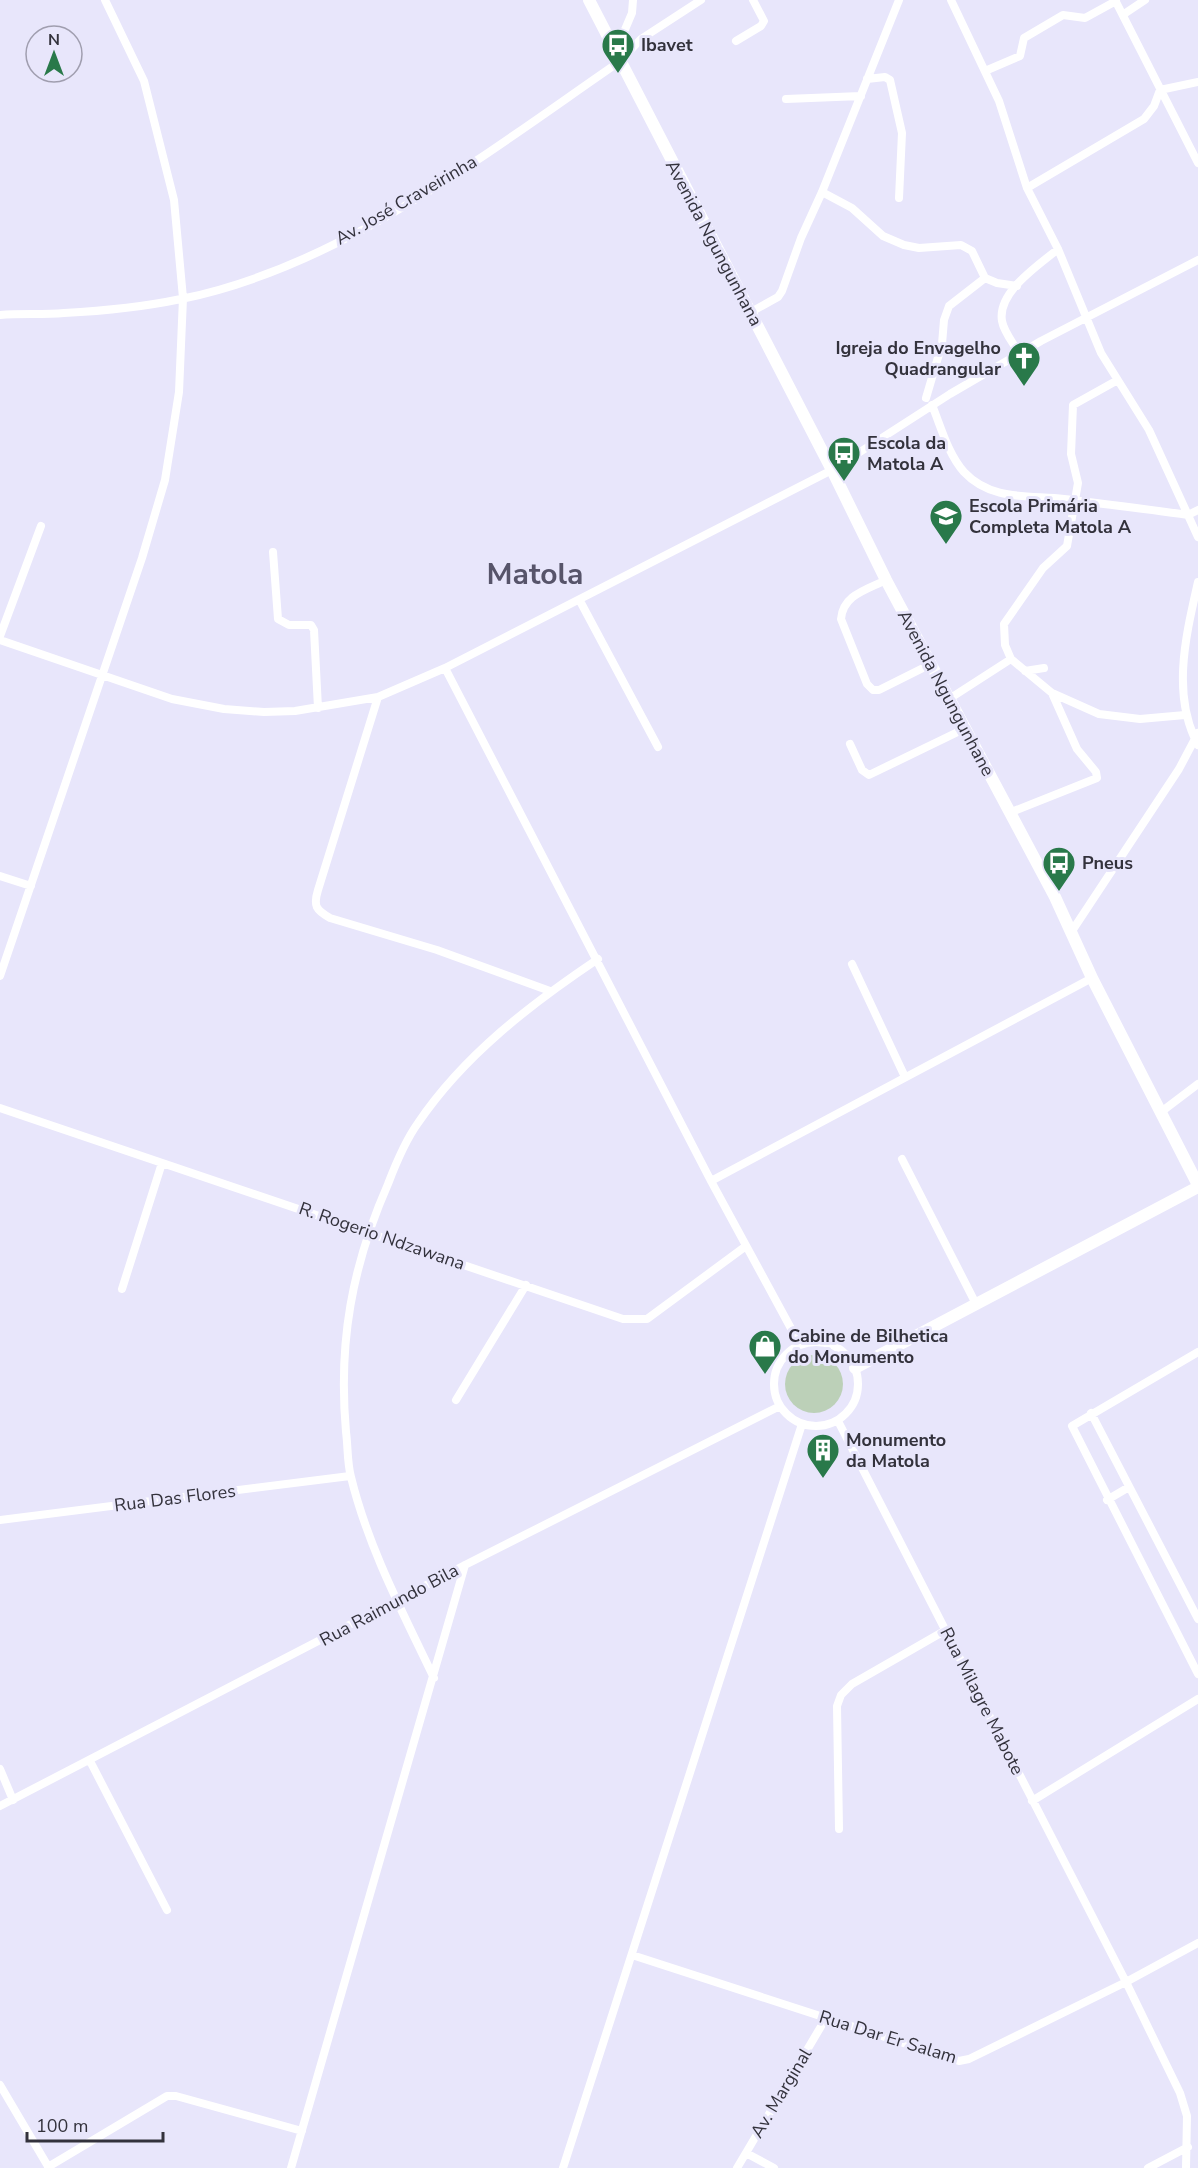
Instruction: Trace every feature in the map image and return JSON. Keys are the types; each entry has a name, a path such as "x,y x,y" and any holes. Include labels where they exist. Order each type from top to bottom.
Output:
{"street":[{"path":"0,976 103,677 165,480 179,392 183,298 174,200 155,116 140,71 105,0"},
{"name":"Avenida Ngungunhana","path":"589,0 840,487"},
{"path":"617,57 632,13 633,0"},
{"name":"Av. José Craveirinha","path":"0,315 102,310 183,298 256,276 369,225 458,172 641,39 701,0"},
{"path":"736,41 761,26 764,21 753,0"},
{"path":"751,312 782,291 801,238 822,192 899,0"},
{"path":"951,0 999,101 1027,188 1059,249 1101,354 1149,430 1198,537"},
{"path":"985,71 1020,56 1024,39 1063,15 1085,18 1116,0 1198,163"},
{"path":"1124,14 1145,0"},
{"path":"867,79 885,77 890,80 903,133 899,198"},
{"path":"1160,90 1198,82"},
{"path":"1027,188 1144,118 1154,106 1160,90"},
{"path":"786,99 861,96"},
{"path":"822,192 852,208 883,236 904,245 919,248 960,245 972,251 986,278 997,283 1017,286"},
{"path":"1020,355 1002,324 1001,314 1004,302 1017,286 1059,249"},
{"path":"41,526 0,638 103,677 172,699 224,709 264,712 318,708 378,697 446,668 580,601 832,470 932,405 1041,341 1088,319 1198,260"},
{"path":"926,398 942,344 944,320 949,306 986,278"},
{"path":"1116,381 1073,405 1071,454 1078,478 1067,546 1043,568 1004,624 1005,645 1011,659 1052,693 1100,714 1120,718 1185,715"},
{"path":"932,405 955,458 964,472 978,483 1005,494 1188,515 1198,510"},
{"name":"Avenida Ngungunhane","path":"840,487 886,580 1055,897 1092,978 1198,1186"},
{"path":"273,552 278,619 289,625 311,625 314,630 318,708"},
{"path":"886,580 851,597 844,603 842,610 842,620 867,684 873,690 879,690 931,664"},
{"path":"1072,931 1197,738 1185,715 1182,693 1198,582"},
{"path":"580,601 658,747"},
{"path":"949,699 1011,659"},
{"path":"446,668 711,1181 800,1345"},
{"path":"1025,671 1044,668"},
{"path":"1009,813 1097,778 1096,772 1069,735 1052,693"},
{"path":"378,697 314,903 316,909 330,918 437,950 550,991"},
{"path":"850,744 862,770 869,775 966,728"},
{"path":"0,876 31,886"},
{"path":"434,1678 373,1544 350,1476 344,1368 346,1324 367,1230 416,1124 435,1100 490,1040 550,991 598,959"},
{"path":"852,964 906,1077"},
{"path":"711,1181 1092,978"},
{"path":"1161,1112 1198,1084"},
{"name":"R. Rogerio Ndzawana","path":"0,1108 367,1230 623,1319 638,1321 646,1319 746,1246"},
{"path":"902,1159 976,1304"},
{"path":"122,1289 162,1163"},
{"path":"855,1368 1198,1186"},
{"path":"456,1400 526,1285"},
{"path":"812,1342 830,1344 845,1353 855,1368 859,1380 856,1397 848,1413 838,1420 814,1426 802,1424 790,1417 780,1406 775,1395 776,1371 789,1352 800,1345 812,1342"},
{"path":"1198,1352 1077,1421 1072,1429 1198,1674"},
{"name":"Rua Raimundo Bila","path":"0,1806 465,1565 780,1406"},
{"path":"1091,1413 1198,1619"},
{"name":"Rua Milagre Mabote","path":"838,1420 1126,1982 1180,2093 1187,2116 1186,2168"},
{"path":"563,2168 802,1424"},
{"name":"Rua Das Flores","path":"0,1520 350,1476"},
{"path":"1107,1500 1129,1487"},
{"path":"291,2168 465,1565"},
{"path":"839,1829 837,1706 840,1695 852,1684 946,1630"},
{"path":"1032,1801 1198,1699"},
{"path":"90,1761 167,1910"},
{"path":"0,1769 13,1800"},
{"name":"Rua Dar Er Salam","path":"632,1955 953,2060 964,2061 1126,1982 1198,1943"},
{"name":"Av. Marginal","path":"737,2168 826,2018"},
{"path":"0,2085 48,2167 162,2098 171,2096 302,2131"},
{"path":"1148,2168 1188,2147"},
{"path":"746,2153 774,2168"}],"green space":[{"path":"814,1355 830,1360 838,1368 843,1384 838,1400 830,1408 814,1413 798,1408 790,1400 785,1384 790,1368 798,1360"}],"place":[{"name":"Ibavet","path":"618,74"},
{"name":"Igreja do Envagelho Quadrangular","path":"1024,387"},
{"name":"Escola da Matola A","path":"844,482"},
{"name":"Escola Primária Completa Matola A","path":"946,545"},
{"name":"Pneus","path":"1059,892"},
{"name":"Cabine de Bilhetica do Monumento","path":"765,1375"},
{"name":"Monumento da Matola","path":"823,1479"}],"district":[{"name":"Matola","path":"535,574"}]}
